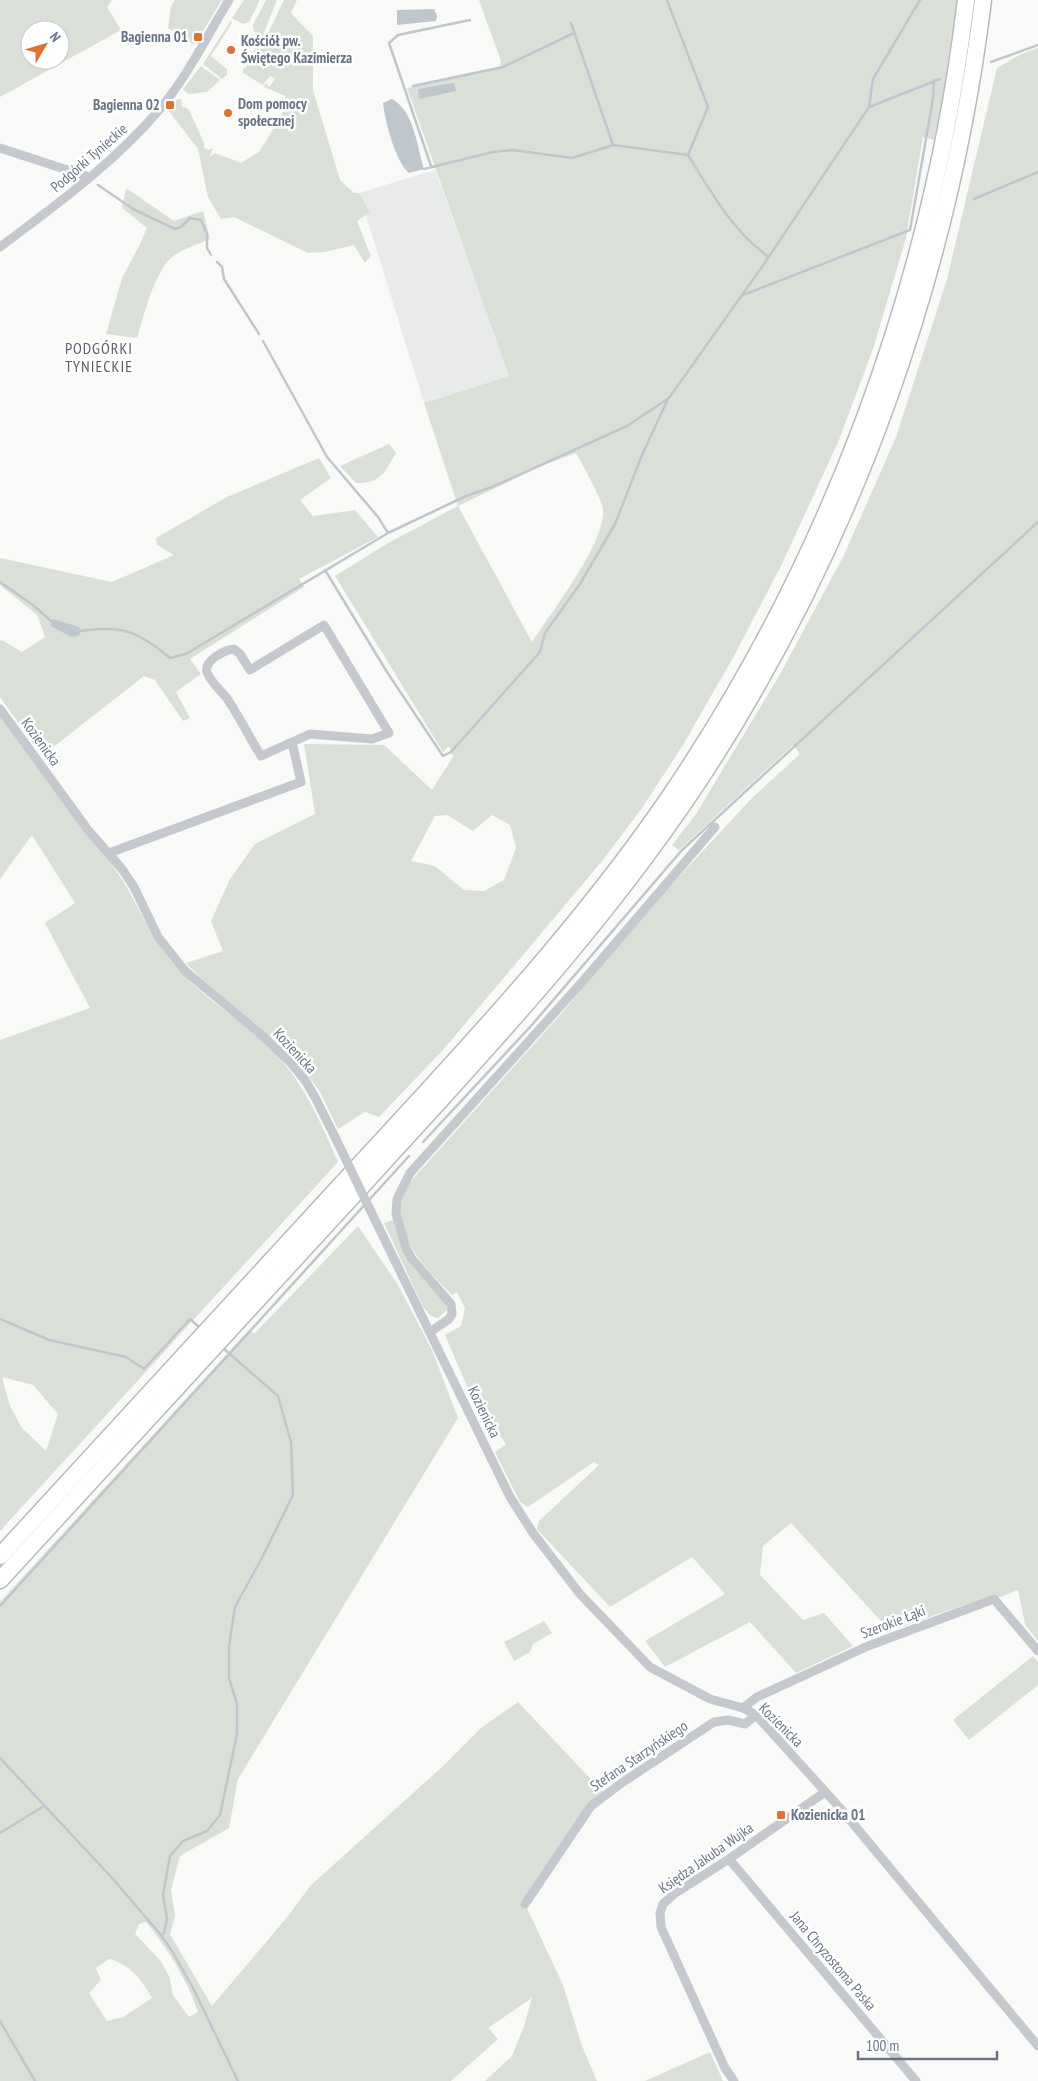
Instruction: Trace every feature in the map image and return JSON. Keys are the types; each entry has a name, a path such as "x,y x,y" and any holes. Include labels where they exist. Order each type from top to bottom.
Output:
{"highway":[{"path":"0,1556 505,1005 569,930 637,843 700,750 756,656 798,575 837,488 869,407 908,290 932,200 956,79 966,0"},
{"path":"0,1580 442,1098 556,970 603,913 653,847 712,760 762,677 812,581 844,513 886,407 922,296 946,207 967,107 983,0"}],"street":[{"name":"Podgórki Tynieckie","path":"0,247 89,177 138,134 163,105 229,0"},
{"path":"0,148 89,177"},
{"path":"324,625 389,733 372,739 310,734 292,742 261,756 231,704 208,673 208,665 211,660 228,650 234,649 240,654 250,670 324,625"},
{"name":"Kozienicka","path":"0,709 88,830 109,853 134,887 158,937 185,971 263,1036 290,1062 305,1080 335,1137 510,1497 533,1533 580,1594 650,1667 710,1699 743,1708 756,1716 825,1792 1038,2046"},
{"path":"109,853 301,782 292,742"},
{"path":"430,1332 449,1319 452,1309 448,1299 418,1267 406,1248 395,1206 400,1190 407,1178 583,981 716,827"},
{"name":"Szerokie Łąki","path":"743,1708 757,1697 868,1646 994,1599 1038,1652"},
{"name":"Stefana Starzyńskiego","path":"525,1904 594,1804 714,1722 728,1720 745,1724 756,1716"},
{"name":"Księdza Jakuba Wujka","path":"734,2081 725,2068 662,1927 660,1913 663,1904 674,1894 729,1859 825,1792"},
{"name":"Jana Chryzostoma Paska","path":"729,1859 916,2081"}],"shaded area":[{"path":"0,0 112,0 107,7 121,30 70,58 70,20 20,20 20,70 49,70 0,97"},
{"path":"175,0 222,0 194,45 168,28 171,6"},
{"path":"244,0 260,0 249,22 243,24 232,18"},
{"path":"266,0 277,0 259,45 259,52 284,0 297,0 291,13 313,36 313,90 340,180 354,193 359,193 370,212 357,221 371,256 365,263 354,245 325,252 308,253 234,217 221,219 208,197 198,149 168,110 175,100 181,99 182,107 187,108 190,112 204,143 204,148 209,150 213,148 210,156 215,153 241,163 260,151 286,107 285,96 264,87 266,83 269,87 275,79 270,76 263,85 243,73 243,69 247,66 260,38 259,34 254,31 253,25"},
{"path":"479,0 957,0 949,67 934,140 923,137 906,238 873,349 839,440 782,564 734,656 683,745 642,808 603,860 443,1050 379,1117 365,1112 338,1129 320,1092 294,1056 205,982 186,963 223,951 211,921 230,879 255,844 315,814 304,744 384,745 432,790 453,757 449,746 443,752 335,576 388,543 458,506 424,403 509,376 407,88 500,67 501,61","holes":["576,453 603,508 602,522 587,557 564,596 532,642 458,506 541,466","447,815 473,831 492,815 510,825 516,848 504,880 484,891 464,890 435,866 411,861 435,816"]},
{"path":"434,9 437,16 436,21 397,25 397,10"},
{"path":"231,20 232,23 211,56 227,69 227,75 222,79 203,64"},
{"path":"1038,48 1038,1641 1025,1624 1018,1590 1000,1597 992,1595 890,1631 791,1523 763,1546 760,1575 803,1620 824,1613 853,1646 796,1673 750,1622 665,1667 645,1641 725,1594 692,1557 610,1607 537,1529 539,1521 599,1465 594,1462 528,1507 520,1502 495,1452 506,1444 473,1400 445,1335 461,1326 465,1308 457,1292 452,1295 422,1263 405,1236 401,1223 400,1209 403,1195 411,1181 561,1014 645,913 753,797 800,754 793,745 679,850 672,845 696,814 779,676 844,555 896,437 947,279 997,68 1021,54"},
{"path":"201,66 220,80 207,92 188,94 183,89"},
{"path":"454,83 456,91 419,99 418,89"},
{"path":"392,99 410,120 424,169 409,173 399,160 388,130 383,103"},
{"path":"435,170 510,376 424,403 359,193"},
{"path":"126,188 174,221 203,211 210,239 183,250 168,261 151,293 137,338 106,334 122,278 147,228 122,208"},
{"path":"389,444 396,453 385,472 371,482 356,483 340,466"},
{"path":"319,458 331,478 300,500 313,516 355,510 378,537 299,579 304,587 190,659 201,674 176,692 190,718 183,721 155,680 144,676 42,756 0,697 0,641 2,640 22,652 45,637 37,615 0,585 0,558 112,582 174,555 157,545 156,538 227,497"},
{"path":"53,619 79,627 82,631 78,636 71,637 51,626"},
{"path":"0,714 65,806 106,856 129,891 153,935 177,969 201,992 254,1033 290,1070 316,1114 338,1162 0,1531 0,1040 90,1008 45,923 75,903 32,835 0,879","holes":["2,1377 33,1385 58,1414 46,1451 22,1428 10,1406"]},
{"path":"393,1220 400,1241 414,1269 446,1299 447,1310 438,1318 431,1316 423,1307 384,1223"},
{"path":"358,1226 398,1285 432,1350 458,1418 238,1779 229,1828 180,1856 171,1890 175,1916 170,1934 212,2006 288,1916 310,1886 443,1766 481,1728 518,1702 604,1793 526,1906 563,1985 582,2046 597,2081 485,2081 512,2056 524,2026 532,1998 488,2028 498,2039 451,2081 0,2081 0,1602 248,1331 255,1333","holes":["146,1922 183,1976 194,2000 198,2012 189,2017 173,1995 169,1976 160,1960 135,1934 139,1924","109,1959 123,1965 135,1974 152,1998 123,2017 107,2021 89,1993 101,1980 96,1968"]},
{"path":"544,1621 552,1633 533,1644 530,1652 514,1661 504,1642"},
{"path":"1033,1656 1038,1662 1038,1685 969,1740 953,1720"},
{"path":"710,2052 723,2081 645,2081"}],"waterway":[{"path":"667,0 708,107 688,155"},
{"path":"80,631 107,629 129,632 139,636 170,658 186,654 388,533 466,496 492,487 627,426 669,398 764,264 869,107 873,79 920,0"},
{"path":"431,166 389,43 398,35 470,20"},
{"path":"571,23 613,145"},
{"path":"413,86 503,67 574,33"},
{"path":"991,62 1038,45"},
{"path":"869,107 940,79"},
{"path":"743,295 910,230 933,99 934,80"},
{"path":"424,169 493,152 513,150 572,158 613,145 688,155"},
{"path":"688,155 714,197 744,236 769,257"},
{"path":"974,199 1038,172"},
{"path":"98,185 133,209 175,229 181,227 190,218 201,220 207,234 207,248 211,255"},
{"path":"217,262 222,267 224,279 259,334"},
{"path":"263,341 327,457 378,517 388,533"},
{"path":"325,570 387,672 443,756 451,752 540,652 545,633 580,584 615,524 642,455 668,399"},
{"path":"423,1142 531,1026 682,850 1038,522"},
{"path":"0,582 33,605 52,622"},
{"path":"0,1606 409,1156"},
{"path":"0,1319 49,1340 126,1357 144,1369 190,1319 200,1328"},
{"path":"161,1935 164,1933 167,1918 163,1895 170,1856 183,1841 207,1831 220,1815 237,1734 237,1704 229,1678 229,1646 235,1607 293,1495 291,1442 278,1396 223,1348"},
{"path":"0,1758 113,1879 161,1935 194,1990 238,2081"},
{"path":"0,1833 44,1806"},
{"path":"0,2021 35,2081"}],"place":[{"name":"Bagienna 01","path":"198,37"},
{"name":"Kościół pw. Świętego Kazimierza","path":"231,50"},
{"name":"Bagienna 02","path":"170,105"},
{"name":"Dom pomocy społecznej","path":"228,113"},
{"name":"Kozienicka 01","path":"781,1815"}],"district":[{"name":"PODGÓRKI TYNIECKIE","path":"99,357"}]}
